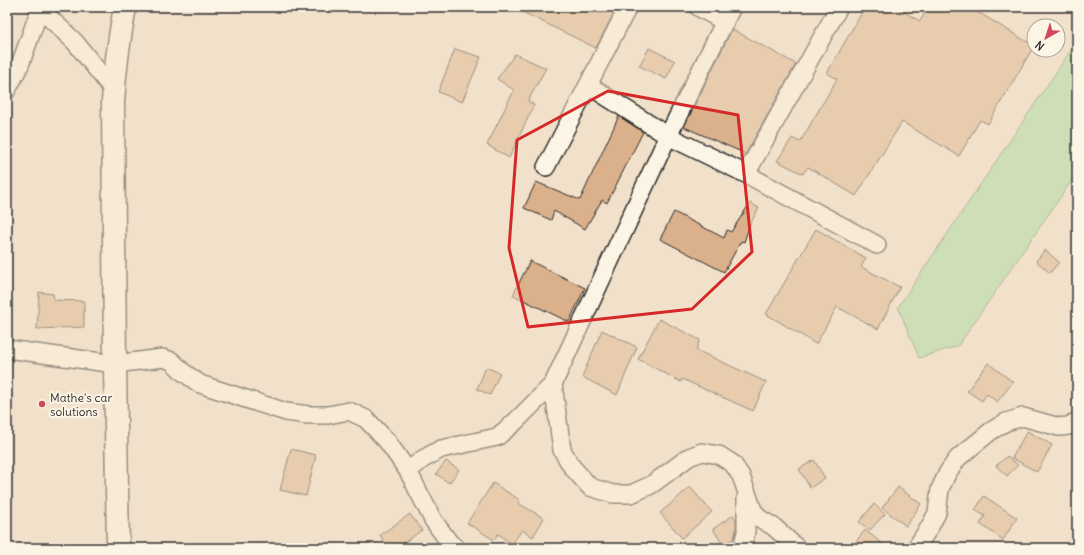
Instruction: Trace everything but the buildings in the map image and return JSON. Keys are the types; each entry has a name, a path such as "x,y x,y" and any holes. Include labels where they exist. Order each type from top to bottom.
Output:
{"street":[{"path":"118,548 113,144 114,73 125,7"},
{"path":"546,167 628,7"},
{"path":"408,471 423,459 441,449 497,437 515,422 554,384 668,136 729,14 698,7"},
{"path":"746,174 839,7"},
{"path":"7,90 20,65 39,8 74,42 114,91"},
{"path":"588,85 668,136 746,174 877,245"},
{"path":"7,349 115,364 162,358 172,361 183,372 200,384 286,412 308,416 349,411 366,419 387,441 408,471 433,520 449,542 456,548"},
{"path":"554,384 562,450 572,467 590,487 613,494 631,494 651,485 689,457 702,452 719,454 733,464 741,476 753,510 758,518 774,527 797,548"},
{"path":"916,548 930,528 937,513 940,489 948,472 958,458 991,431 1006,422 1022,418 1060,426 1069,426 1077,421"},
{"path":"742,548 746,532 746,491"}],"highlighted area":[{"path":"608,91 738,115 752,252 692,309 528,327 509,248 517,140"}],"green space":[{"path":"1077,41 1077,173 958,346 919,358 898,307"}],"place":[{"name":"Mathe's car solutions","path":"42,404"}]}
